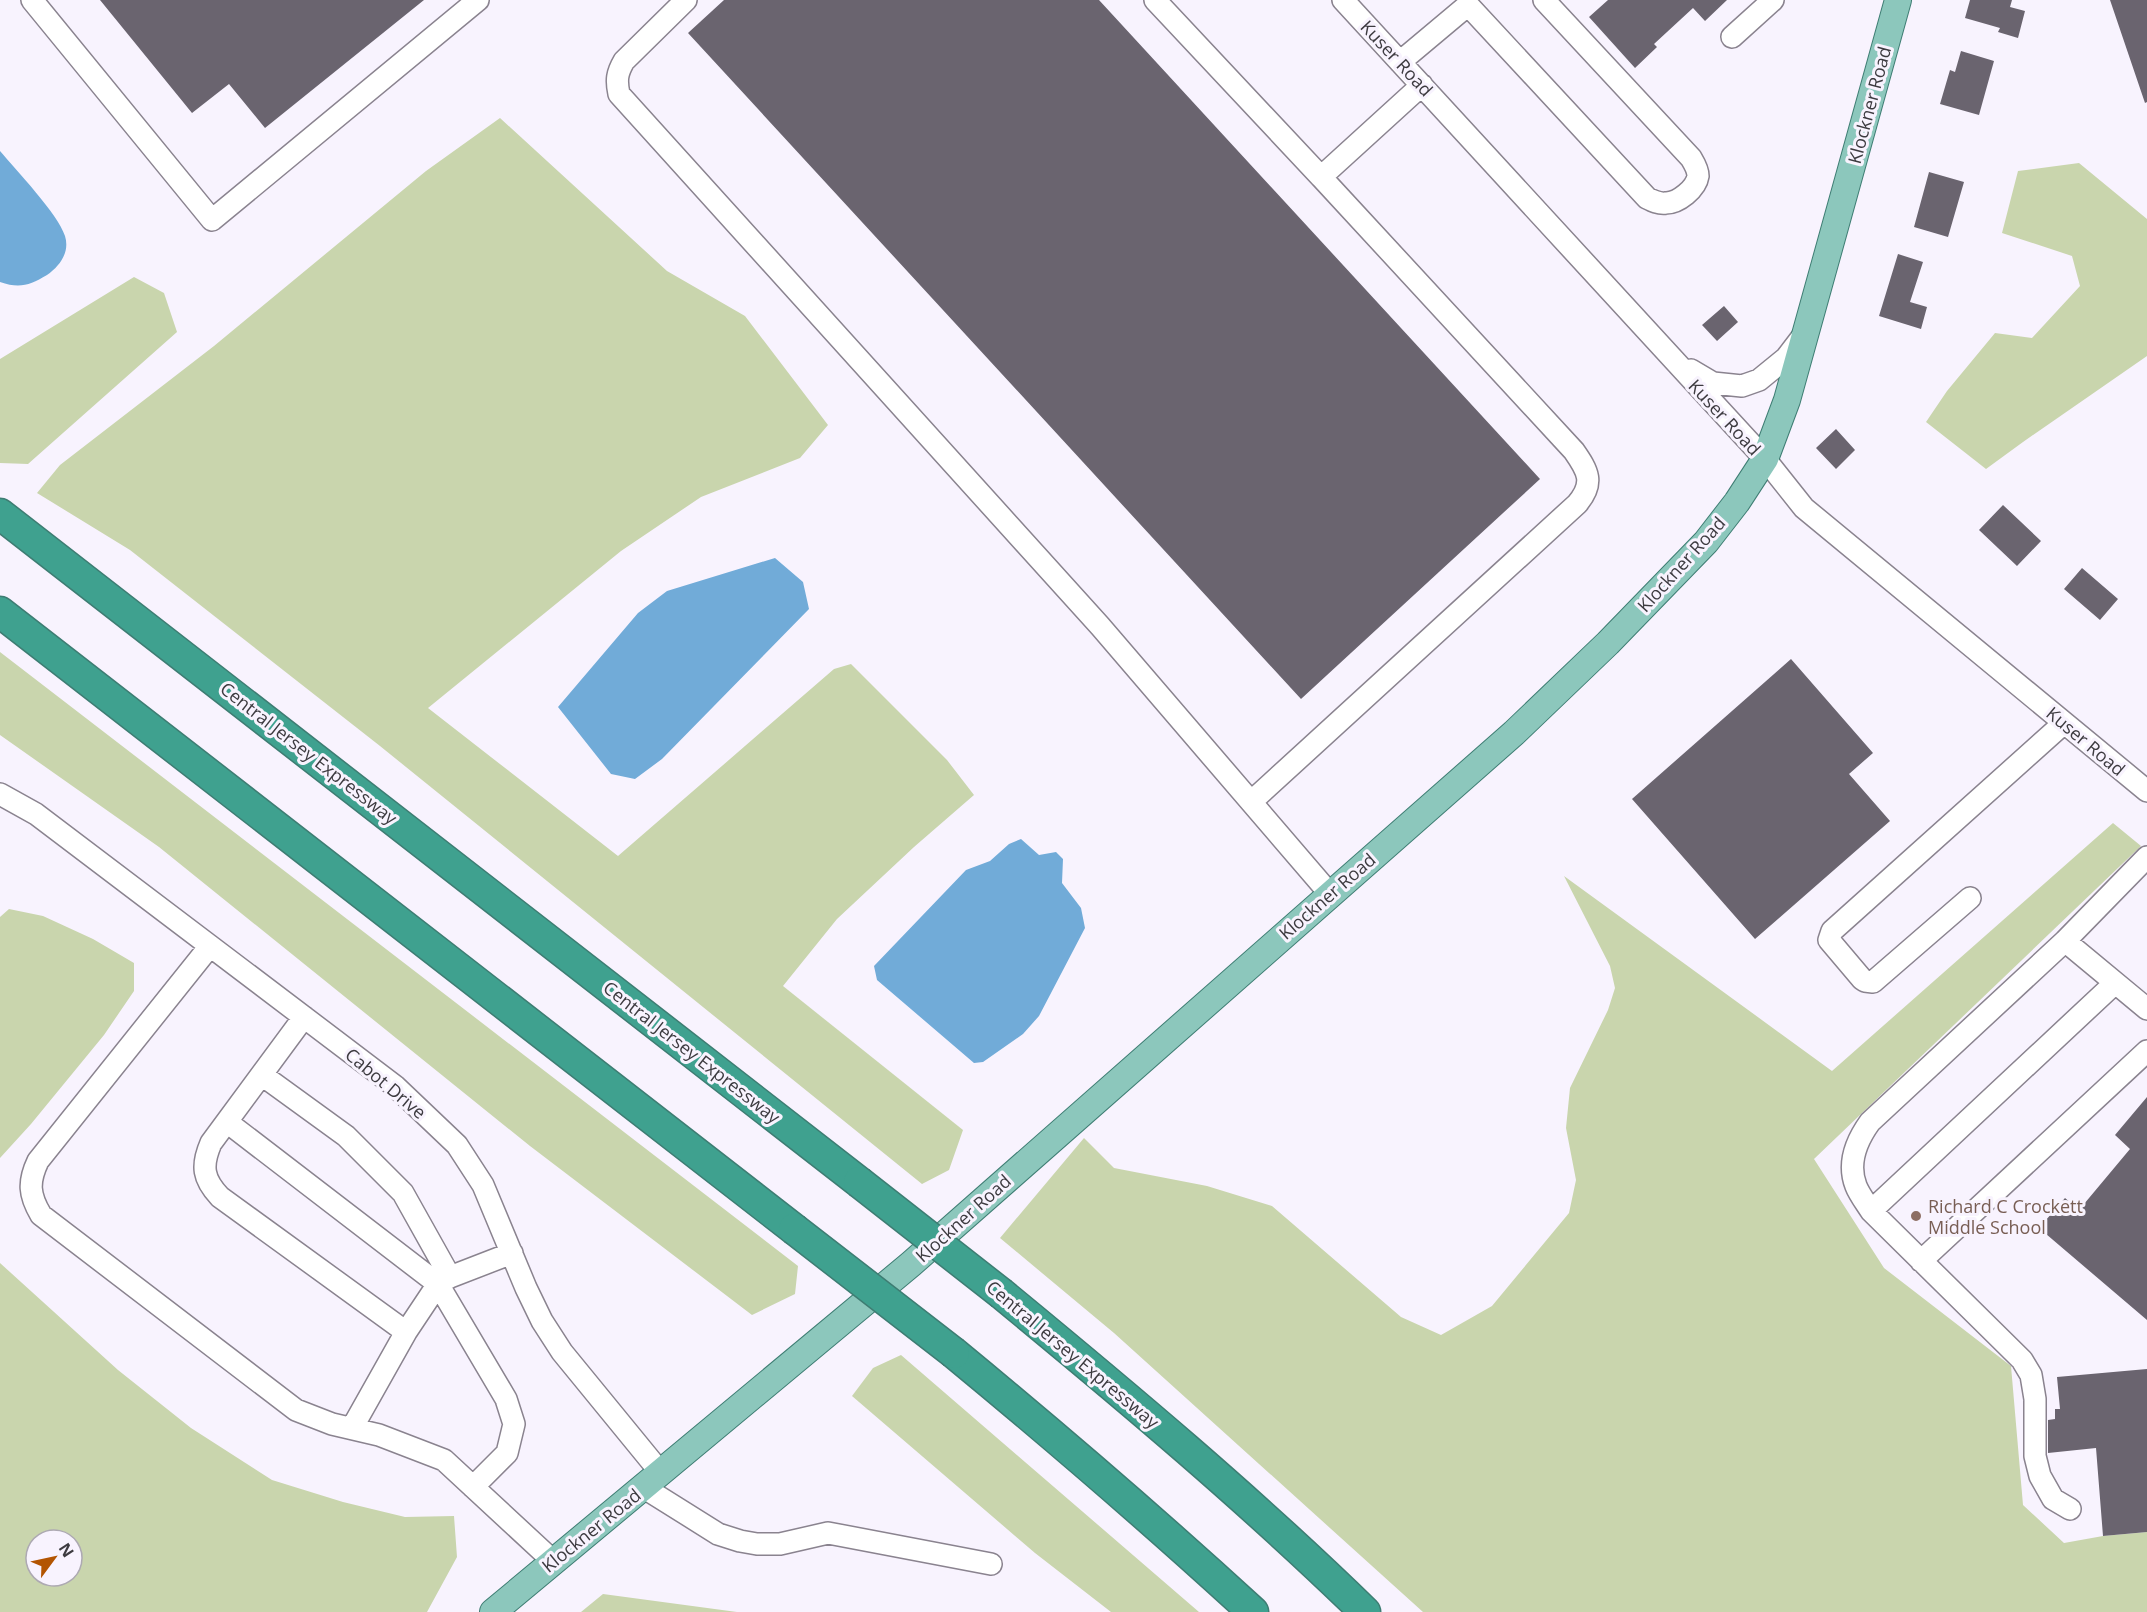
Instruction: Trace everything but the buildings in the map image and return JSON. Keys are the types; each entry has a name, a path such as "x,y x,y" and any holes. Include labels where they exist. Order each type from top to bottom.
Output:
{"highway":[{"name":"Central Jersey Expressway","path":"0,514 1002,1294 1087,1364 1254,1509 1365,1612"},
{"path":"0,612 954,1353 1038,1423 1253,1612"}],"main road":[{"name":"Klockner Road","path":"493,1612 911,1263 1514,733 1608,643 1706,542 1737,502 1765,459 1787,400 1898,0"}],"street":[{"path":"32,0 212,220 478,0"},
{"path":"686,0 624,61 618,72 616,83 619,94 1100,626 1330,894"},
{"path":"1155,0 1574,451 1585,467 1588,480 1585,494 1577,504 1252,801"},
{"name":"Kuser Road","path":"1343,0 1765,459 1804,507 2147,791"},
{"path":"1400,62 1468,2 1647,198 1657,203 1667,204 1685,195 1695,184 1698,175 1691,158 1545,0"},
{"path":"1732,37 1773,0"},
{"path":"1321,177 1422,85"},
{"path":"1670,357 1713,383 1742,386 1758,380 1786,358 1807,329"},
{"path":"1970,898 1873,982 1862,979 1829,940 1832,931 2064,723"},
{"name":"Cabot Drive","path":"0,794 36,814 395,1086 457,1146 483,1185 542,1321 562,1352 652,1480 718,1534 757,1544 780,1544 828,1533 991,1564"},
{"path":"2070,1509 2053,1499 2040,1476 2035,1456 2035,1399 2031,1376 2022,1360 1871,1211 1855,1185 1852,1160 1858,1140 1870,1122 2065,941 2147,857"},
{"path":"2065,941 2147,1009"},
{"path":"210,946 38,1161 32,1174 30,1188 34,1203 41,1215 296,1410 379,1435 444,1460 553,1561"},
{"path":"1871,1211 2115,983"},
{"path":"303,1017 211,1143 205,1157 205,1173 210,1186 220,1197 406,1332"},
{"path":"1921,1261 2147,1051"},
{"path":"262,1074 346,1136 403,1193 444,1281 506,1399 514,1424 507,1453 473,1486"},
{"path":"227,1122 444,1281"},
{"path":"352,1428 406,1332 444,1281 512,1253"}],"green space":[{"path":"500,118 667,271 745,316 828,425 800,458 701,497 621,551 428,708 618,856 834,669 851,664 947,760 974,795 837,919 783,986 963,1130 949,1170 922,1184 380,746 130,550 37,493 60,465 214,346 426,171"},
{"path":"2079,163 2147,219 2147,356 1986,469 1926,422 1947,391 1995,333 2032,338 2080,286 2072,256 2002,233 2018,171"},
{"path":"134,277 164,293 177,332 28,464 0,463 0,359"},
{"path":"0,652 798,1266 795,1294 752,1315 530,1146 159,847 0,735"},
{"path":"2113,823 2141,846 1814,1159 1884,1268 2011,1366 2023,1505 2064,1543 2103,1536 2147,1532 2147,1612 1423,1612 1114,1333 1000,1238 1084,1138 1114,1168 1207,1186 1272,1206 1401,1317 1441,1335 1492,1306 1569,1213 1576,1180 1566,1128 1570,1088 1608,1010 1615,988 1610,966 1564,876 1832,1071"},
{"path":"9,909 43,916 93,939 134,963 134,991 104,1035 0,1158 0,917"},
{"path":"0,1263 118,1370 191,1428 272,1480 343,1502 405,1517 454,1516 457,1557 427,1612 0,1612"},
{"path":"901,1355 1199,1612 1111,1612 1035,1553 852,1396 873,1368"},
{"path":"603,1594 737,1612 581,1612"}],"water":[{"path":"0,151 36,192 54,216 65,236 65,253 56,267 47,275 25,285 0,282"},
{"path":"775,558 803,582 809,609 662,759 635,779 611,774 558,707 638,613 667,591"},
{"path":"1021,839 1039,855 1056,852 1063,859 1062,883 1081,908 1085,928 1039,1016 1023,1034 983,1062 974,1063 877,980 874,966 966,870 990,861 1009,844"}],"place":[{"name":"Richard C Crockett Middle School","path":"1916,1216"}]}
